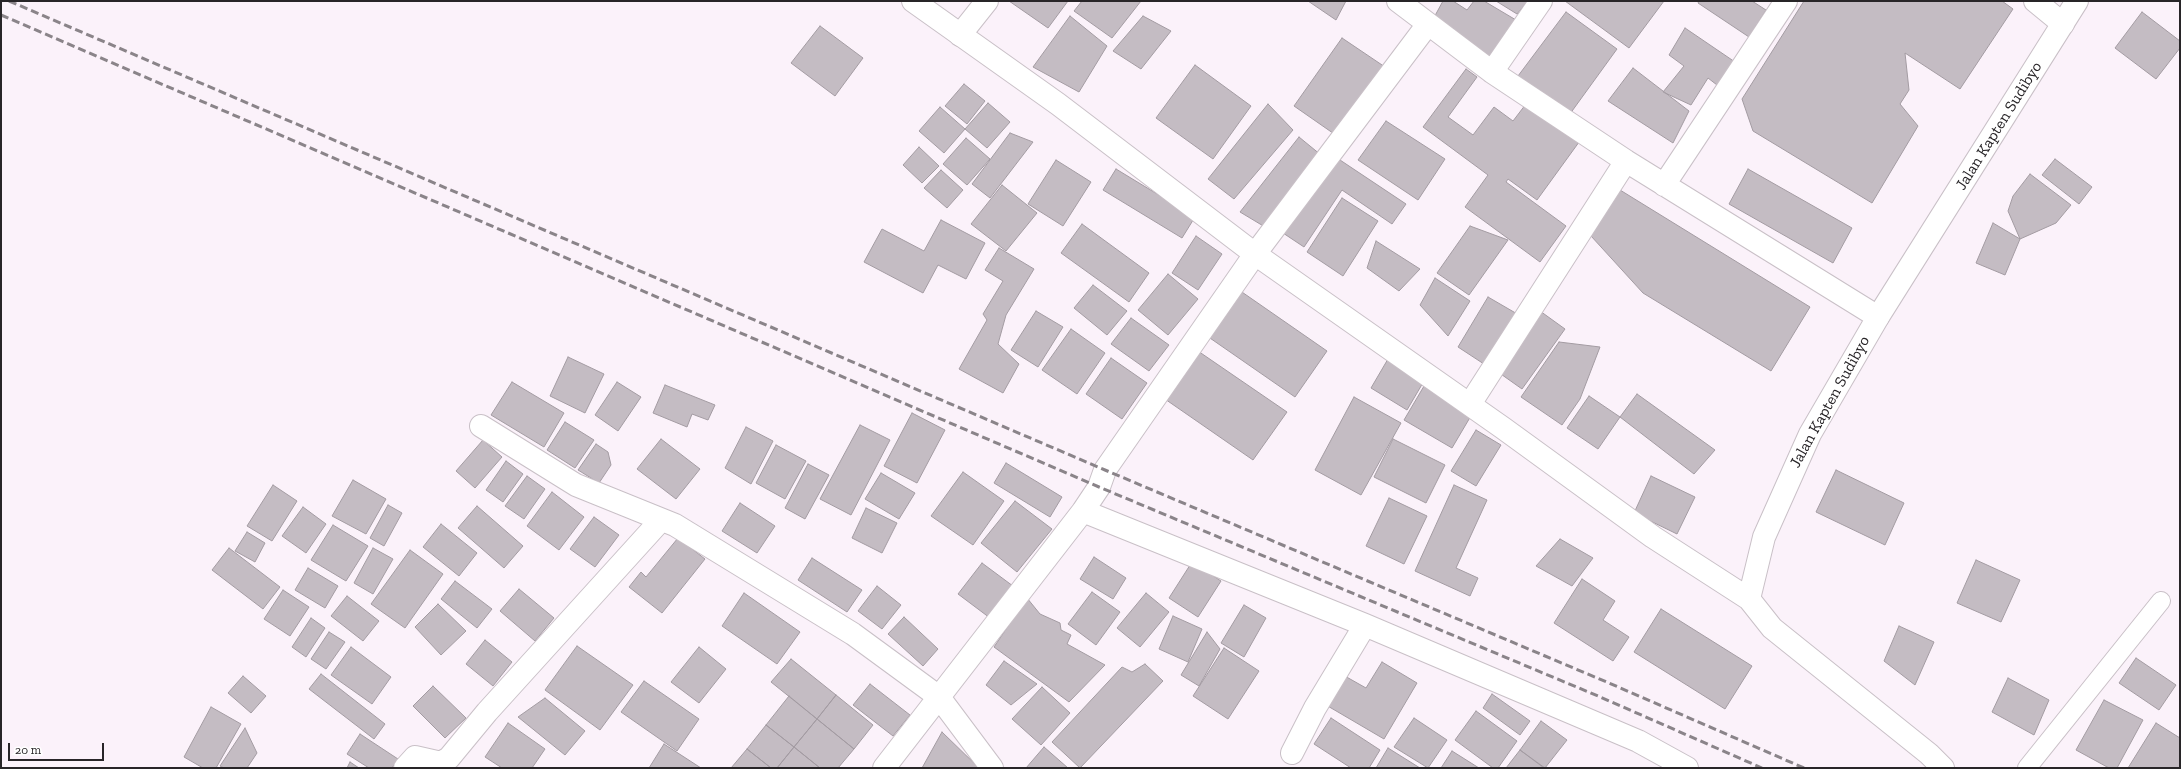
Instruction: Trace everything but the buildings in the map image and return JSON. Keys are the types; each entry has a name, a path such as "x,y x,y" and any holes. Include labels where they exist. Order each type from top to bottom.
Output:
{"street":[{"path":"913,1 1058,104 1255,254 1470,404 1653,537 1749,599 1772,628 1929,754 1943,768"},
{"path":"960,35 988,1"},
{"path":"1398,1 1492,72 1626,161 1878,316"},
{"path":"1492,72 1541,1"},
{"path":"1664,185 1786,1"},
{"path":"2035,1 2063,24"},
{"name":"Jalan Kapten Sudibyo","path":"1749,599 1764,537 1810,434 1878,316 2078,1"},
{"path":"884,768 1083,512 1099,487 1105,470 1255,254 1428,24"},
{"path":"1470,404 1626,161"},
{"path":"481,426 576,485 675,525 853,634 939,697 992,768"},
{"path":"1083,512 1365,625 1638,741 1687,768"},
{"path":"404,768 415,757 437,762 442,762 449,758 487,712 661,520"},
{"path":"1292,753 1315,708 1365,625"}],"lane":[{"path":"2027,768 2161,601"}],"railway":[{"path":"9,1 1105,470 1609,683 1804,768"},
{"path":"1,15 1099,487 1598,696 1762,768"}]}
